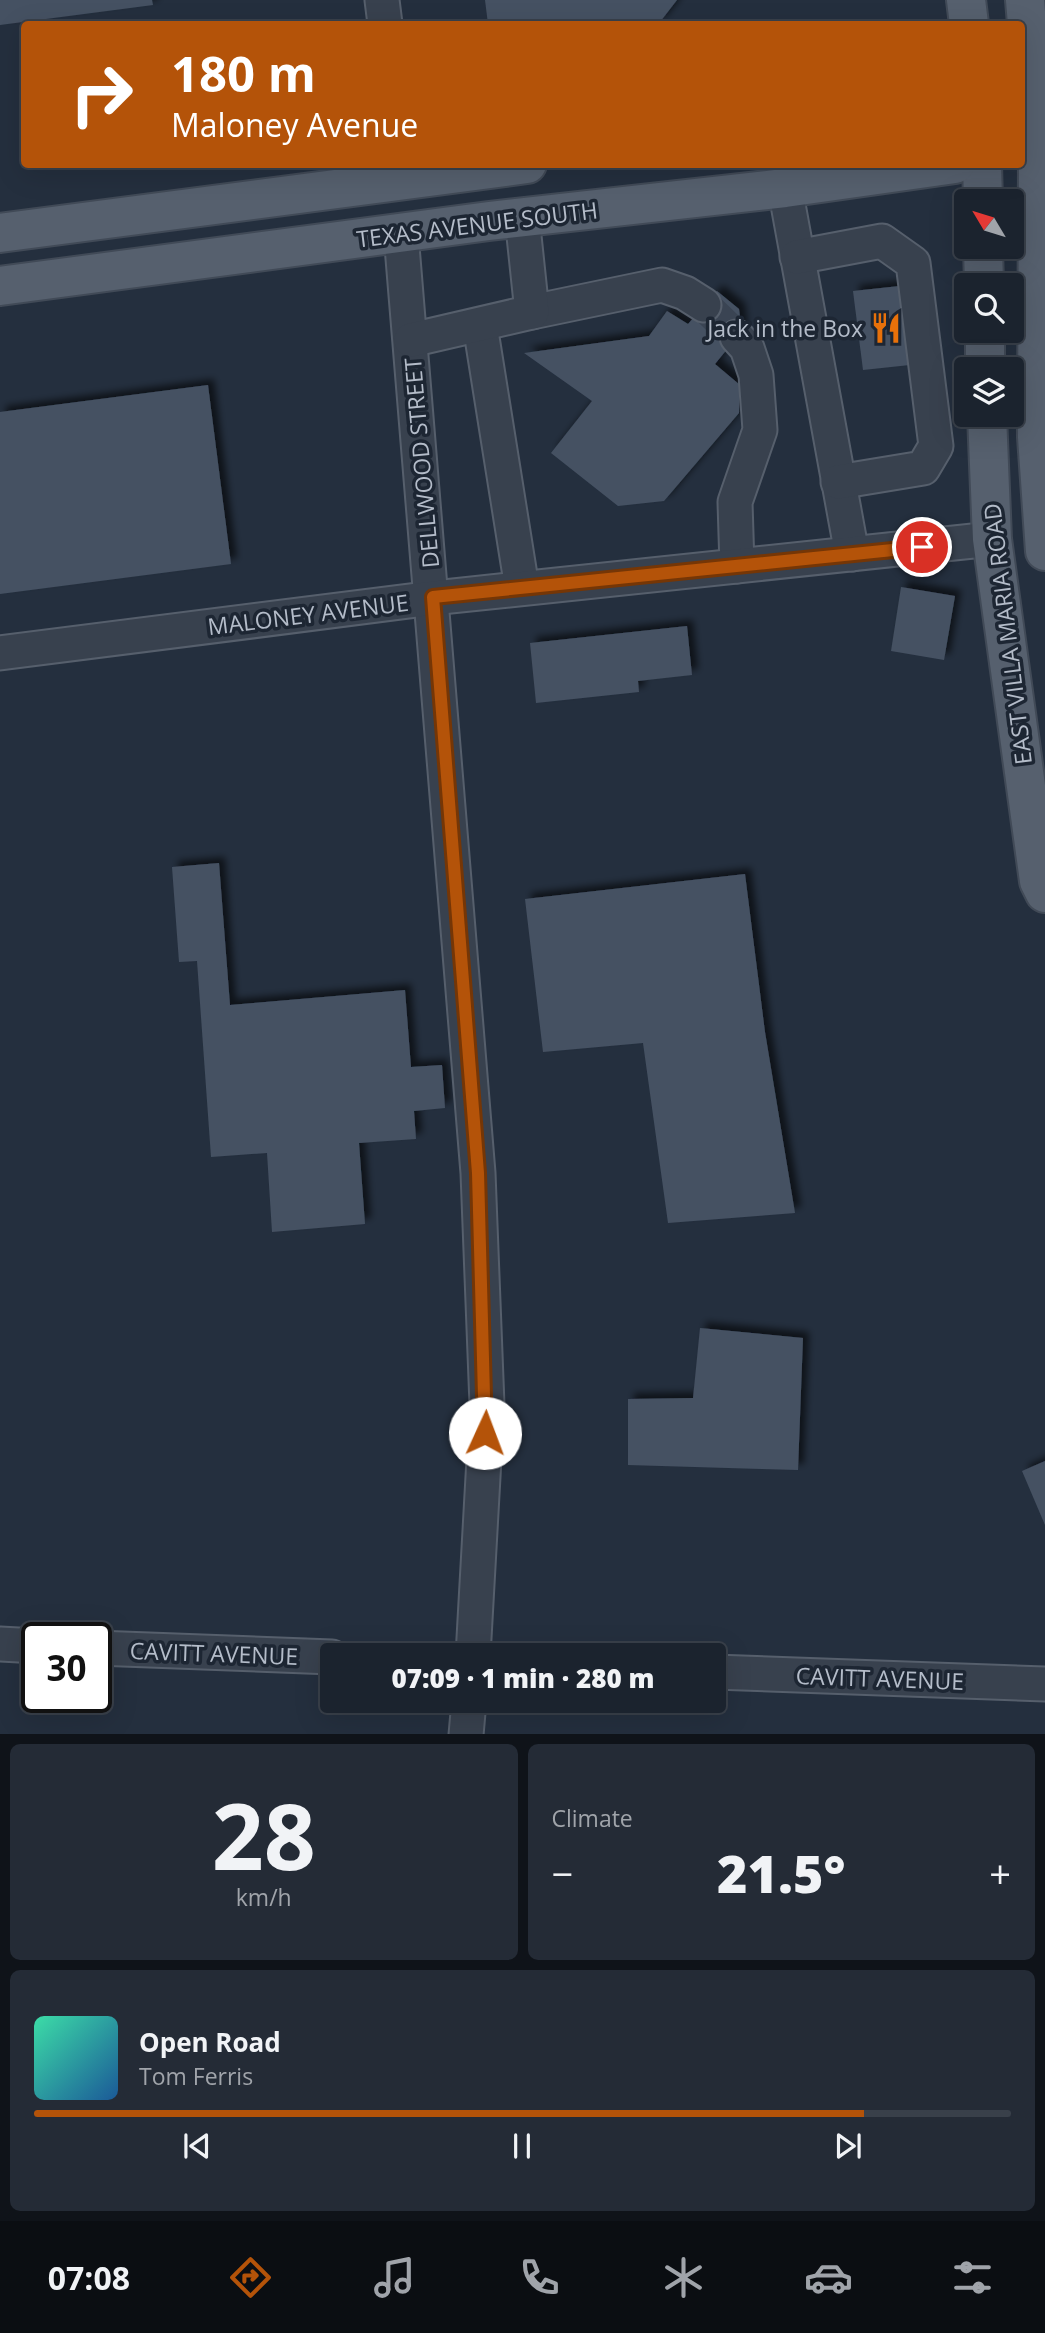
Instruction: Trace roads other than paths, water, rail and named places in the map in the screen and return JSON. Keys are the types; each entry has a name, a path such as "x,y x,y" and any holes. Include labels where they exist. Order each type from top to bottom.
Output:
{"main road":[{"path":"966,0 969,21"},
{"path":"1025,0 1034,92 1037,437 1044,540"},
{"path":"0,233 403,172 465,168"},
{"name":"TEXAS AVENUE SOUTH","path":"0,286 522,217 785,188 927,168"},
{"path":"982,168 983,189"},
{"name":"EAST VILLA MARIA ROAD","path":"987,427 992,539 1039,881 1045,893"}],"street":[{"path":"382,0 385,21"},
{"path":"785,188 852,554"},
{"path":"522,217 533,312"},
{"name":"DELLWOOD STREET","path":"401,234 433,597 479,1187 487,1405 473,1643"},
{"path":"797,257 882,241 912,263 936,446 923,468 838,482"},
{"path":"411,340 662,285 685,293 704,305"},
{"path":"480,325 522,588"},
{"path":"737,337 747,348 756,375 760,429 735,502 737,566"},
{"name":"MALONEY AVENUE","path":"0,653 433,597 992,539"},
{"path":"0,1644 21,1645"},
{"name":"CAVITT AVENUE","path":"112,1649 320,1657"},
{"name":"CAVITT AVENUE","path":"726,1672 1045,1684"},
{"path":"466,1734 468,1713"}],"tunnel":[{"path":"704,305 737,337"}],"place":[{"name":"Jack in the Box","path":"886,328"}]}
